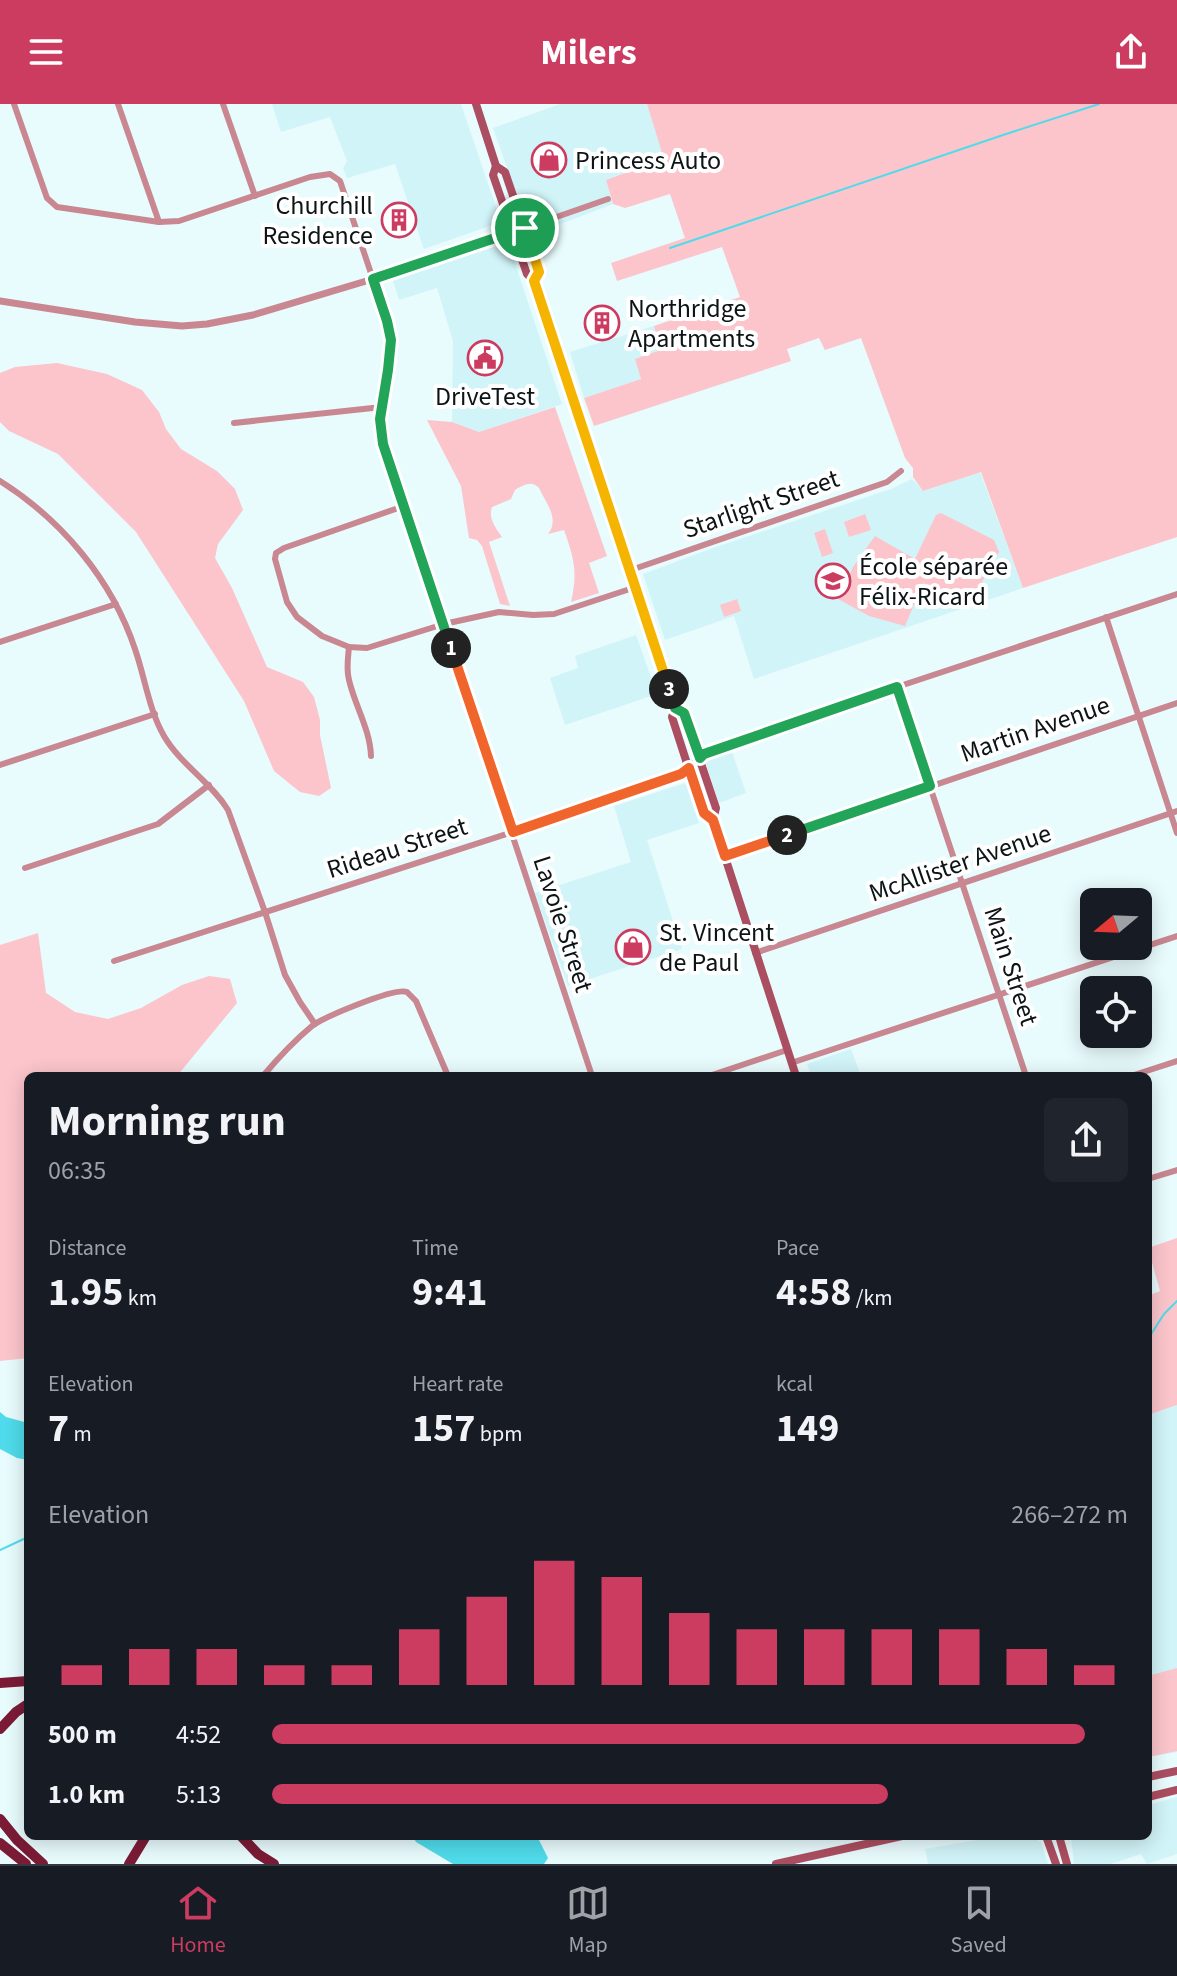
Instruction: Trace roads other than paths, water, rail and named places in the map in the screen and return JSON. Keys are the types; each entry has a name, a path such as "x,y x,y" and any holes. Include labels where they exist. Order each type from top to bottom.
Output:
{"highway":[{"path":"0,1683 24,1681"},
{"path":"0,1729 24,1707"},
{"path":"0,1819 43,1864"},
{"path":"129,1864 144,1840"},
{"path":"245,1840 258,1854 274,1864"},
{"path":"0,1843 26,1864"}],"main road":[{"path":"476,104 496,166 493,175 527,274 534,281 631,570 675,708 672,717 704,813 713,820"},
{"path":"496,166 505,172 525,228 539,272 534,281"},
{"path":"675,708 684,713 700,758 716,808 713,820 794,1072"},
{"path":"1152,1776 1177,1771"},
{"path":"1152,1796 1177,1790"},
{"path":"776,1864 884,1840"},
{"path":"1047,1840 1056,1864"},
{"path":"1060,1840 1067,1864"}],"street":[{"path":"14,104 47,198 57,207 159,222 179,221 255,196 223,104"},
{"path":"118,104 159,222"},
{"name":"Lavoie Street","path":"255,196 310,177 330,174 340,181 391,340 380,419 383,444 591,1072"},
{"path":"0,301 135,322 182,326 207,324 253,315 373,279 608,199"},
{"path":"234,423 382,407"},
{"name":"Starlight Street","path":"631,570 887,482 901,471"},
{"path":"0,481 52,520 83,553 116,604 134,646 163,734 175,752 220,797 228,810 285,975 315,1024"},
{"path":"404,506 276,553 287,602 297,617 322,636 349,647 367,648 444,624 499,612 554,614 636,587"},
{"name":"Rideau Street","path":"114,961 513,832 681,774 704,754 1177,594"},
{"path":"0,642 116,604"},
{"path":"1106,617 1174,812 1177,833"},
{"path":"349,647 349,680 371,744 371,756"},
{"name":"Main Street","path":"897,687 1025,1072"},
{"name":"Martin Avenue","path":"725,856 1177,703"},
{"path":"0,765 155,714"},
{"path":"25,868 158,824 209,785"},
{"name":"McAllister Avenue","path":"755,953 1174,812"},
{"path":"791,1063 1177,936"},
{"path":"267,1072 315,1024 397,991 408,992 416,1001 446,1072"},
{"path":"721,1072 787,1050"},
{"path":"1143,1072 1177,1061"},
{"path":"1152,1178 1177,1170"}],"water":[{"path":"0,1412 24,1422 24,1459 0,1449"},
{"path":"415,1840 539,1840 548,1858 544,1864 453,1864"}],"waterway":[{"path":"670,248 1099,104"},
{"path":"1152,1333 1177,1301"},
{"path":"0,1550 24,1539"}],"place":[{"name":"Princess Auto","path":"549,160"},
{"name":"Churchill Residence","path":"399,220"},
{"name":"Northridge Apartments","path":"602,323"},
{"name":"DriveTest","path":"485,358"},
{"name":"École séparée Félix-Ricard","path":"833,581"},
{"name":"St. Vincent de Paul","path":"633,947"}]}
